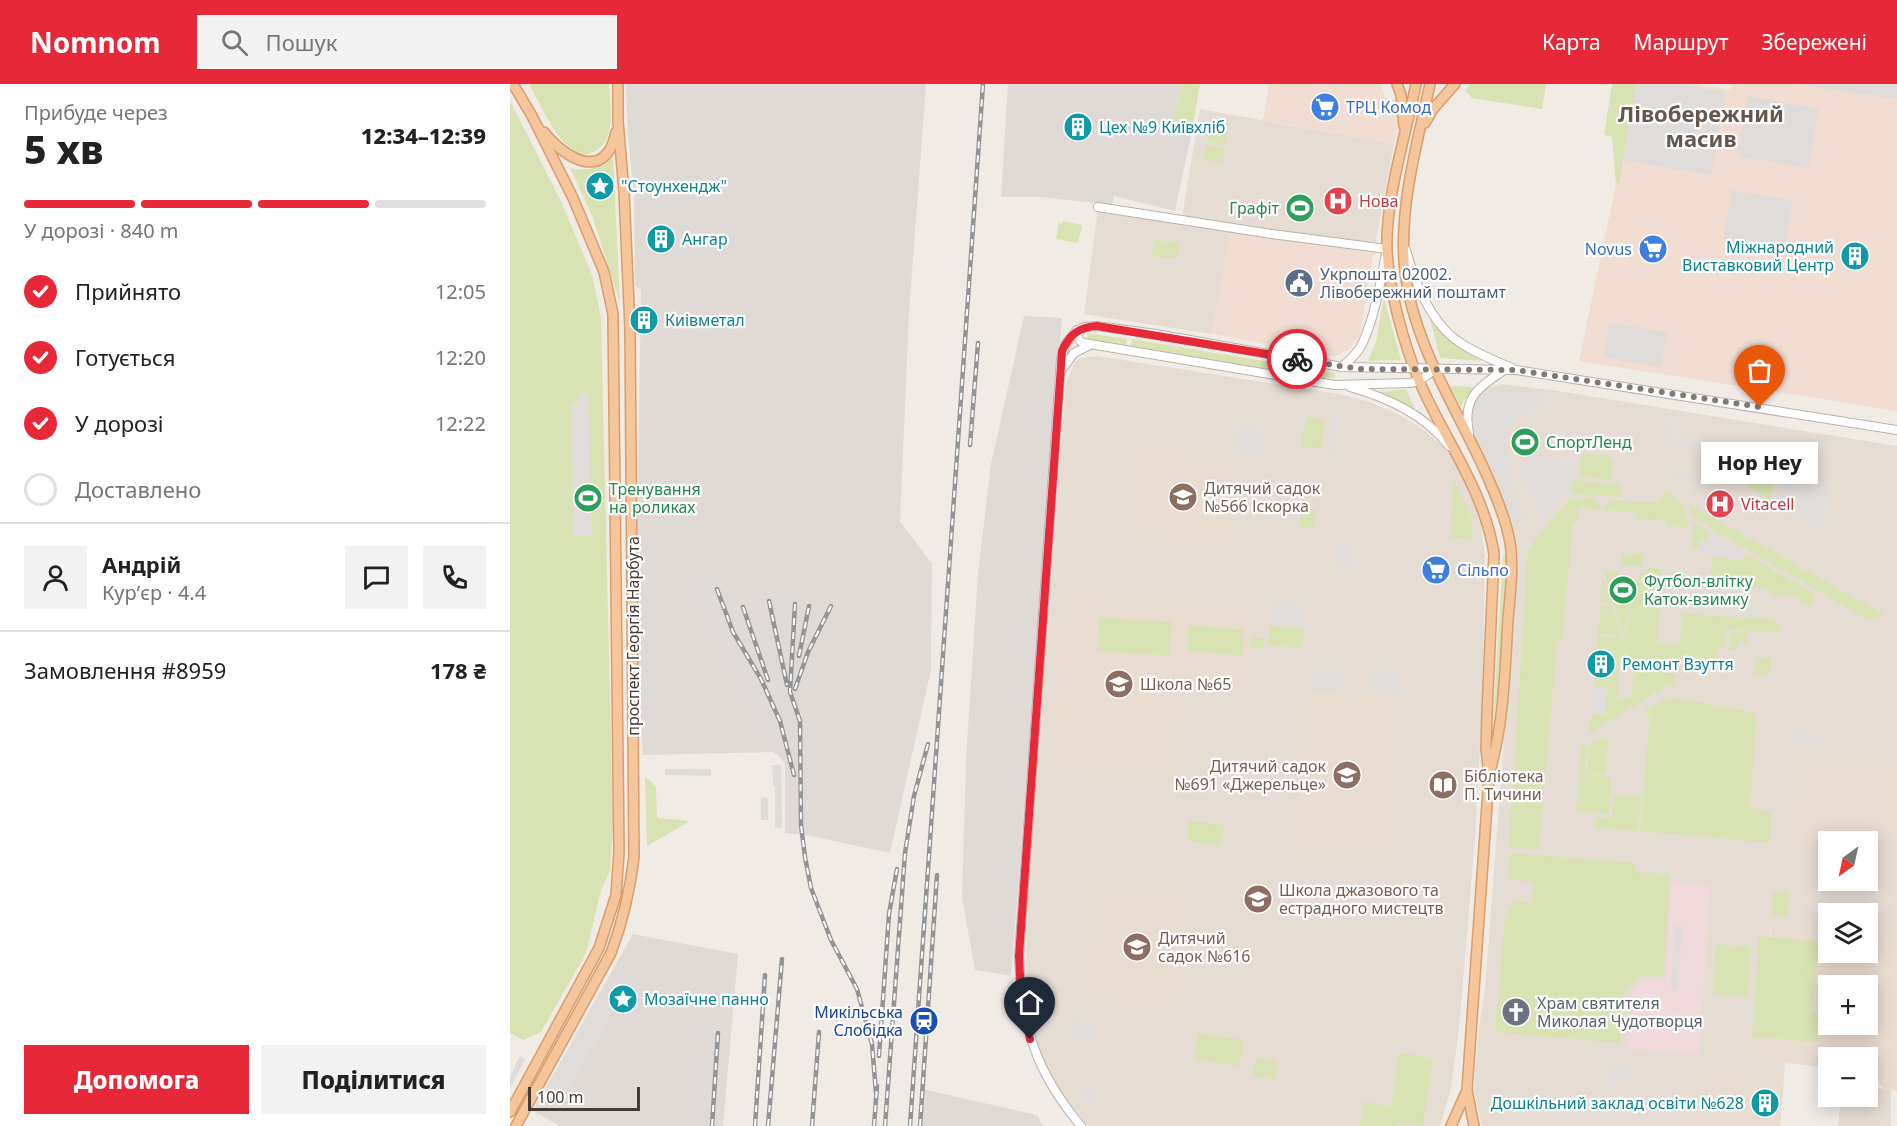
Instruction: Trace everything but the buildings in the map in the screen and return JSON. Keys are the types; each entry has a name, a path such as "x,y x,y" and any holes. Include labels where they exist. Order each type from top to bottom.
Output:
{"main road":[{"path":"513,84 532,116 560,149 578,161 588,163 599,160 608,153 618,121"},
{"name":"проспект Георгія Нарбута","path":"516,1126 611,953 620,931 630,894 634,857 630,328 624,192 618,121 618,84"},
{"path":"1397,84 1401,95 1405,135"},
{"path":"1416,84 1390,210 1387,249 1398,311 1419,381 1490,528 1494,554 1486,714 1489,776"},
{"path":"1430,84 1409,183 1404,242 1406,274 1413,306 1434,370 1488,479 1505,526 1511,553 1502,714 1489,776 1467,1090 1474,1126"},
{"path":"1420,130 1433,109 1455,84"},
{"name":"проспект Георгія Нарбута","path":"510,1112 599,948 616,895 619,840 613,314 604,272 573,198 532,116"},
{"path":"1451,1126 1467,1090"}],"street":[{"path":"1098,207 1262,233 1387,249 1380,284 1363,343 1342,368"},
{"path":"1404,242 1412,273 1429,308 1441,326 1460,343 1516,370"},
{"path":"1081,1126 1048,1078 1030,1039 1021,994 1019,956 1060,359 1066,343 1077,330 1097,326 1156,334 1342,368 1516,370 1897,429"},
{"path":"1085,327 1077,336 1080,341 1095,345 1346,386 1393,402 1425,421 1440,435 1458,458"},
{"path":"1060,372 1074,353 1095,345"},
{"path":"1346,386 1419,381 1434,370"},
{"path":"1470,440 1466,418 1467,406 1488,381 1505,370"}],"shaded area":[{"path":"626,84 926,84 909,313 900,521 932,564 931,670 890,853 811,836 785,833 785,763 774,752 643,755 638,662 637,541 641,290 635,286 634,195 628,137"},
{"path":"1008,84 1181,84 1172,132 1191,136 1175,211 1114,196 1112,205 1040,197 1001,197"},
{"path":"1269,84 1381,84 1385,98 1396,100 1398,105 1399,118 1394,144 1263,120"},
{"path":"1620,84 1696,84 1730,90 1732,84 1897,84 1897,411 1579,361 1616,184 1612,136"},
{"path":"1636,84 1676,84 1725,92 1711,175 1623,160"},
{"path":"1796,84 1897,84 1897,99"},
{"path":"1748,96 1818,109 1808,168 1737,156"},
{"path":"1200,109 1394,144 1375,245 1232,224 1212,334 1084,314 1098,210 1181,223"},
{"path":"1732,190 1793,201 1783,253 1723,241"},
{"path":"1231,224 1375,245 1360,335 1351,348 1336,356 1326,355 1212,334"},
{"path":"1024,316 1062,318 1011,976 975,970 962,898 966,760 978,573 991,464"},
{"path":"1609,323 1667,332 1661,367 1604,357"},
{"path":"1097,356 1339,394 1369,402 1394,412 1418,426 1441,444 1459,466 1480,516 1485,557 1483,687 1475,838 1459,1028 1451,1088 1440,1126 1088,1126 1060,1090 1040,1052 1025,1001 1031,808 1066,384 1075,362 1080,358"},
{"path":"1502,384 1552,390 1897,446 1897,939 1878,936 1878,903 1818,903 1818,928 1771,922 1751,1060 1785,1063 1780,1126 1482,1126 1474,1091 1478,1035 1485,990 1516,581 1511,531 1471,434 1468,416 1473,401 1485,389"},
{"path":"1502,387 1549,394 1543,407 1536,408 1516,420 1509,427 1505,436 1507,458 1526,520 1513,524 1499,482 1472,424 1472,412 1480,397"},
{"path":"578,393 588,393 592,535 574,535 571,403 579,403"},
{"path":"1333,411 1340,411 1335,453 1328,452"},
{"path":"1668,420 1676,422 1672,447 1664,445"},
{"path":"1236,427 1266,429 1263,454 1234,451"},
{"path":"1681,435 1691,437 1695,443 1693,450 1687,449 1687,445 1684,444 1681,444 1680,448 1674,447 1676,439"},
{"name":"Дитячий садок №566 Іскорка","path":"1137,447 1235,457 1228,545 1133,538"},
{"path":"1526,455 1574,463 1571,494 1558,493 1556,509 1547,519 1535,510 1539,501"},
{"path":"1527,463 1536,493 1527,496 1517,466"},
{"path":"1671,469 1677,470 1677,474 1680,475 1683,471 1690,472 1689,479 1684,484 1674,482 1670,477"},
{"path":"1785,477 1831,487 1824,531 1780,505"},
{"path":"1711,534 1745,554 1743,558 1700,555 1701,542 1706,543"},
{"path":"1337,545 1356,547 1355,571 1336,570"},
{"name":"Школа №65","path":"1062,592 1252,606 1246,687 1183,683 1176,778 1049,769"},
{"path":"1272,602 1306,605 1305,625 1271,623"},
{"path":"1315,668 1341,670 1340,691 1314,689"},
{"path":"1372,668 1403,670 1402,694 1370,692"},
{"path":"1593,689 1606,690 1605,713 1592,712"},
{"name":"Дитячий садок №691 «Джерельце»","path":"1307,692 1397,695 1388,861 1294,854"},
{"path":"1792,730 1808,732 1808,736 1826,737 1825,747 1791,745"},
{"path":"1798,755 1897,764 1897,834 1883,836 1878,844 1878,831 1818,831 1818,848 1791,845"},
{"path":"772,765 781,765 782,828 775,828 775,786 773,786"},
{"path":"665,769 711,769 711,776 665,775"},
{"path":"761,797 768,798 768,820 761,820"},
{"path":"1672,882 1711,885 1699,1055 1628,1050 1632,989 1642,979 1665,980"},
{"name":"Дитячий садок №616","path":"1095,884 1187,891 1179,1009 1086,1002"},
{"path":"1771,921 1818,926 1818,963 1878,963 1878,932 1897,934 1897,1091 1885,1089 1878,1082 1878,1047 1818,1047 1818,1066 1751,1060 1759,936 1770,937"},
{"path":"1674,926 1682,927 1678,989 1671,988"},
{"path":"633,934 738,954 723,1126 560,1126 533,1111"},
{"path":"597,997 615,1008 563,1099 546,1089"},
{"path":"1071,1020 1098,1023 1096,1043 1069,1040"},
{"path":"520,1056 525,1059 510,1089 510,1077"},
{"path":"1608,1065 1635,1069 1633,1084 1606,1080"},
{"path":"1711,1072 1784,1079 1780,1126 1679,1126 1681,1088 1693,1089"},
{"path":"1084,1086 1099,1087 1099,1102 1083,1101"},
{"path":"1878,1088 1891,1090 1891,1126 1838,1126 1840,1107 1878,1107"},
{"path":"922,1089 1037,1115 1043,1126 919,1126"}],"green space":[{"path":"529,84 609,84 611,114 609,134 605,142 599,149 586,154 571,149 553,127"},
{"path":"1181,84 1200,84 1191,136 1172,132"},
{"path":"1471,84 1546,84 1542,109 1472,98 1465,90"},
{"path":"1612,84 1636,84 1619,183 1616,182 1612,137 1604,135"},
{"path":"510,101 561,201 592,275 601,318 613,825 610,871 601,890 586,953 541,1032 523,1040 510,1033"},
{"path":"1212,119 1229,123 1224,145 1207,142"},
{"path":"1206,145 1225,149 1222,163 1203,159"},
{"path":"613,157 620,303 593,218 570,168 582,170 593,168"},
{"path":"1063,221 1082,225 1078,243 1056,239 1059,223 1062,224"},
{"path":"1154,240 1179,243 1178,259 1152,256"},
{"path":"1384,298 1401,360 1368,361 1376,342"},
{"path":"1428,311 1451,339 1481,361 1440,358"},
{"path":"1087,333 1127,339 1126,345 1088,339"},
{"path":"1132,339 1335,373 1335,378 1317,377 1131,346"},
{"path":"1450,386 1474,387 1461,408"},
{"path":"1406,389 1415,410 1381,392"},
{"path":"1306,417 1325,420 1320,449 1301,446"},
{"path":"1585,454 1608,456 1613,464 1611,480 1579,476 1581,457"},
{"path":"1746,468 1775,474 1771,500 1743,484"},
{"path":"1453,479 1472,518 1473,539 1450,538"},
{"path":"1573,480 1622,485 1621,497 1571,494"},
{"path":"1666,491 1684,505 1687,514 1687,528 1666,526 1666,521 1636,519 1637,513 1604,510 1612,500 1652,503 1659,500"},
{"path":"1571,497 1594,498 1601,510 1578,508 1577,523 1573,523 1562,641 1557,641 1539,850 1509,847 1528,551"},
{"path":"1689,504 1884,614 1867,620 1692,517"},
{"path":"1300,508 1316,510 1314,529 1299,527"},
{"path":"1694,523 1710,533 1705,541 1700,541 1699,547 1691,547"},
{"path":"1622,553 1643,554 1642,567 1621,565"},
{"path":"1506,554 1504,638 1493,723 1503,555"},
{"path":"1747,555 1815,594 1813,605 1799,603 1799,597 1770,595 1770,589 1711,584 1712,557 1743,560"},
{"path":"1650,568 1662,569 1657,643 1680,645 1682,614 1773,619 1780,628 1779,633 1726,630 1725,647 1718,647 1717,662 1665,659 1664,673 1675,674 1675,687 1667,686 1588,734 1592,714 1606,714 1607,689 1594,688 1595,671 1606,671 1607,657 1597,656 1598,636 1624,637 1639,575","holes":["1618,664 1634,665 1632,698 1617,697"]},
{"path":"1604,571 1618,572 1618,580 1633,581 1632,600 1618,599 1632,601 1623,634 1613,593 1612,596"},
{"path":"1603,576 1612,603 1600,602"},
{"path":"1601,604 1613,606 1621,636 1598,633"},
{"path":"1099,617 1171,622 1169,656 1097,651"},
{"path":"1189,625 1244,630 1242,656 1187,651"},
{"path":"1270,626 1304,629 1302,649 1268,645"},
{"path":"1729,632 1748,633 1748,643 1738,642 1738,650 1729,650"},
{"path":"1251,637 1264,638 1263,649 1250,648"},
{"path":"1755,657 1770,658 1770,675 1754,674"},
{"path":"1671,697 1756,713 1750,808 1771,811 1770,843 1640,831 1650,717 1645,710"},
{"path":"1608,737 1606,775 1587,774 1589,746"},
{"path":"1580,745 1587,746 1585,775 1611,777 1609,814 1576,812"},
{"path":"645,776 656,787 657,818 690,821 647,846"},
{"path":"1614,795 1641,796 1638,831 1594,827 1596,817 1612,818"},
{"path":"1189,821 1224,825 1222,845 1187,841"},
{"path":"1510,853 1635,863 1635,872 1670,874 1664,976 1640,976 1624,993 1620,1043 1495,1032 1505,918 1515,901 1531,903 1534,883 1508,878"},
{"path":"1773,891 1790,892 1787,917 1771,915"},
{"path":"1759,936 1818,941 1813,1012 1818,1013 1819,1042 1752,1037"},
{"path":"1716,944 1751,947 1748,997 1713,994"},
{"path":"1198,1033 1243,1040 1239,1066 1194,1059"},
{"path":"1399,1053 1433,1058 1423,1126 1397,1122 1396,1126 1360,1126 1364,1102 1391,1106"},
{"path":"1256,1058 1278,1061 1275,1080 1253,1076"}],"railway":[{"path":"910,1126 983,84"},
{"path":"970,445 978,343"},
{"path":"717,589 733,632 761,679 780,721 794,775"},
{"path":"769,601 787,685"},
{"path":"795,604 790,692 800,721 801,825 805,857 811,888 831,940 857,989 872,1044 876,1093"},
{"path":"799,656 809,606"},
{"path":"795,689 808,652 831,606"},
{"path":"743,607 768,680"},
{"path":"885,1126 905,853 914,796 928,744"},
{"path":"879,1056 889,914 897,869"},
{"path":"920,1126 937,875"},
{"path":"768,1126 782,959"},
{"path":"755,1126 765,975"},
{"path":"812,1126 819,1032"},
{"path":"712,1126 718,1033"},
{"path":"874,1126 877,1086"}],"way so far":[{"path":"1297,359 1359,369 1516,370 1760,407"}],"place":[{"name":"ТРЦ Комод","path":"1325,107"},
{"name":"Цех №9 Київхліб","path":"1078,127"},
{"name":"\"Стоунхендж\"","path":"600,186"},
{"name":"Нова","path":"1338,201"},
{"name":"Графіт","path":"1300,208"},
{"name":"Ангар","path":"661,239"},
{"name":"Novus","path":"1653,249"},
{"name":"Міжнародний Виставковий Центр","path":"1855,256"},
{"name":"Укрпошта 02002. Лівобережний поштамт","path":"1299,283"},
{"name":"Киівметал","path":"644,320"},
{"name":"Hop Hey","path":"1760,407"},
{"name":"СпортЛенд","path":"1525,442"},
{"name":"Дитячий садок №566 Іскорка","path":"1183,497"},
{"name":"Тренування на роликах","path":"588,498"},
{"name":"Vitacell","path":"1720,504"},
{"name":"Сільпо","path":"1436,570"},
{"name":"Футбол-влітку Каток-взимку","path":"1623,590"},
{"name":"Ремонт Взуття","path":"1601,664"},
{"name":"Школа №65","path":"1119,684"},
{"name":"Дитячий садок №691 «Джерельце»","path":"1347,775"},
{"name":"Бібліотека П. Тичини","path":"1443,785"},
{"name":"Школа джазового та естрадного мистецтв","path":"1258,899"},
{"name":"Дитячий садок №616","path":"1137,947"},
{"name":"Мозаїчне панно","path":"623,999"},
{"name":"Храм святителя Миколая Чудотворця","path":"1516,1012"},
{"name":"Микільська Слобідка","path":"924,1021"},
{"name":"Дошкільний заклад освіти №628","path":"1765,1103"}],"district":[{"name":"Лівобережний масив","path":"1701,126"}],"route":[{"path":"1030,1039 1021,994 1019,956 1062,351 1077,330 1097,326 1297,359"}]}
